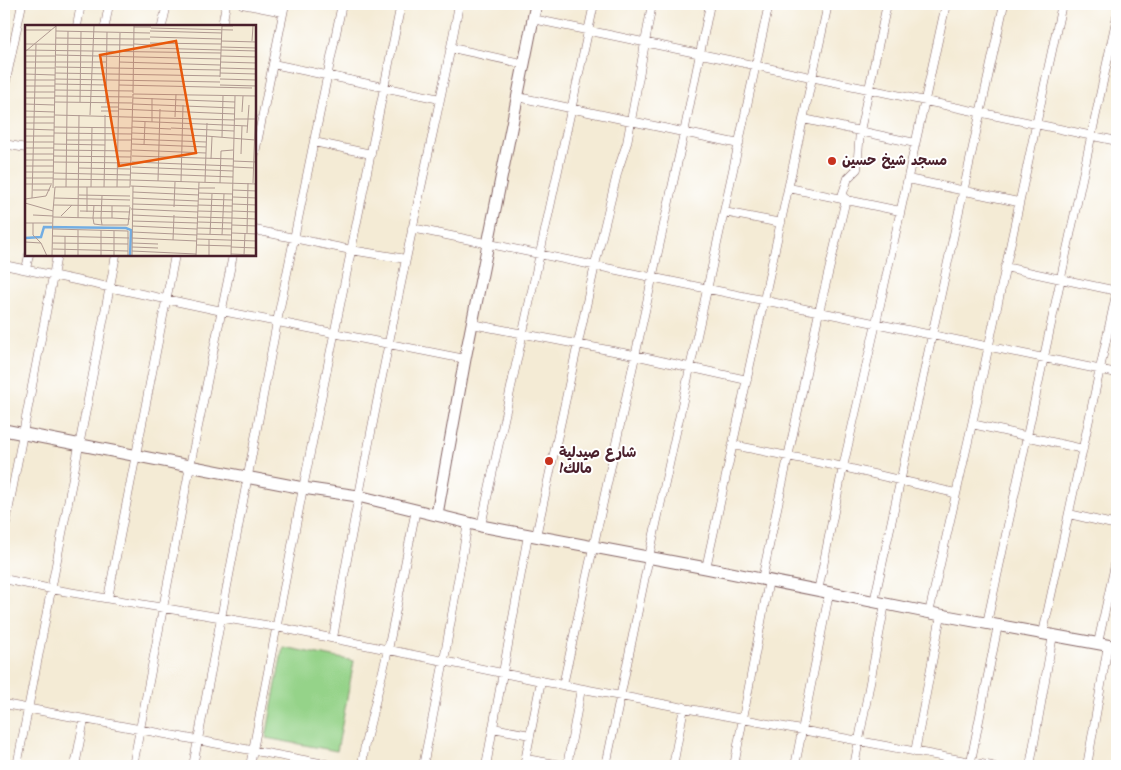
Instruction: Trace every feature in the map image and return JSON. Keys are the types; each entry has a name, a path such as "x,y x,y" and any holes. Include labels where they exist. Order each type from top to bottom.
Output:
{"main road":[{"path":"437,514 465,359 536,4"},
{"path":"4,430 303,488 358,496 481,526 706,568 941,616 1108,645"}],"street":[{"path":"4,90 22,4"},
{"path":"77,25 81,4"},
{"path":"105,25 109,4"},
{"path":"162,25 167,4"},
{"path":"222,25 226,4"},
{"path":"242,4 284,8 256,148"},
{"path":"193,766 277,322 342,4"},
{"path":"250,766 303,488 401,4"},
{"path":"333,638 358,496 412,228 452,48 459,4"},
{"path":"481,526 594,4"},
{"path":"486,766 502,673 532,536 578,344 594,265 618,170 627,143 652,4"},
{"path":"563,685 684,133 710,4"},
{"path":"606,766 706,288 769,4"},
{"path":"706,568 828,4"},
{"path":"734,766 788,457 848,178 857,169 860,131 887,4"},
{"path":"795,766 843,467 946,4"},
{"path":"854,766 900,480 1004,4"},
{"path":"929,613 972,424 1018,202 1062,4"},
{"path":"970,764 992,624 1027,436 1117,16"},
{"path":"533,19 1117,141"},
{"path":"452,48 525,64"},
{"path":"274,64 440,99"},
{"path":"518,97 739,144"},
{"path":"804,120 915,143"},
{"path":"314,142 370,154"},
{"path":"4,144 25,148"},
{"path":"908,179 1018,202"},
{"path":"789,188 900,210"},
{"path":"724,212 781,223"},
{"path":"412,228 1117,373"},
{"path":"256,230 351,250 406,259"},
{"path":"26,270 29,256"},
{"path":"4,533 57,256"},
{"path":"17,766 116,256"},
{"path":"108,598 174,256"},
{"path":"133,766 190,466 233,256"},
{"path":"4,265 222,311 465,359"},
{"path":"1005,267 1117,291 1069,514 1048,634 1030,766"},
{"path":"472,324 634,355 747,380"},
{"path":"972,424 1083,449"},
{"path":"733,445 843,467 956,493"},
{"path":"362,766 365,744 388,650 416,510"},
{"path":"1069,514 1117,525"},
{"path":"423,766 468,523"},
{"path":"1087,766 1108,645 1117,556"},
{"path":"4,579 277,627 541,681 684,707 970,764 992,766"},
{"path":"915,752 941,616"},
{"path":"541,681 525,763 568,766 582,688"},
{"path":"4,704 307,763 336,766"},
{"path":"673,766 684,707"},
{"path":"75,766 84,720"},
{"path":"493,728 530,735"}],"green space":[{"path":"283,647 354,661 337,751 266,738"}],"place":[{"name":"مسجد شيخ حسين","path":"832,161"},
{"name":"شارع صيدلية مالك1","path":"549,461"}]}
